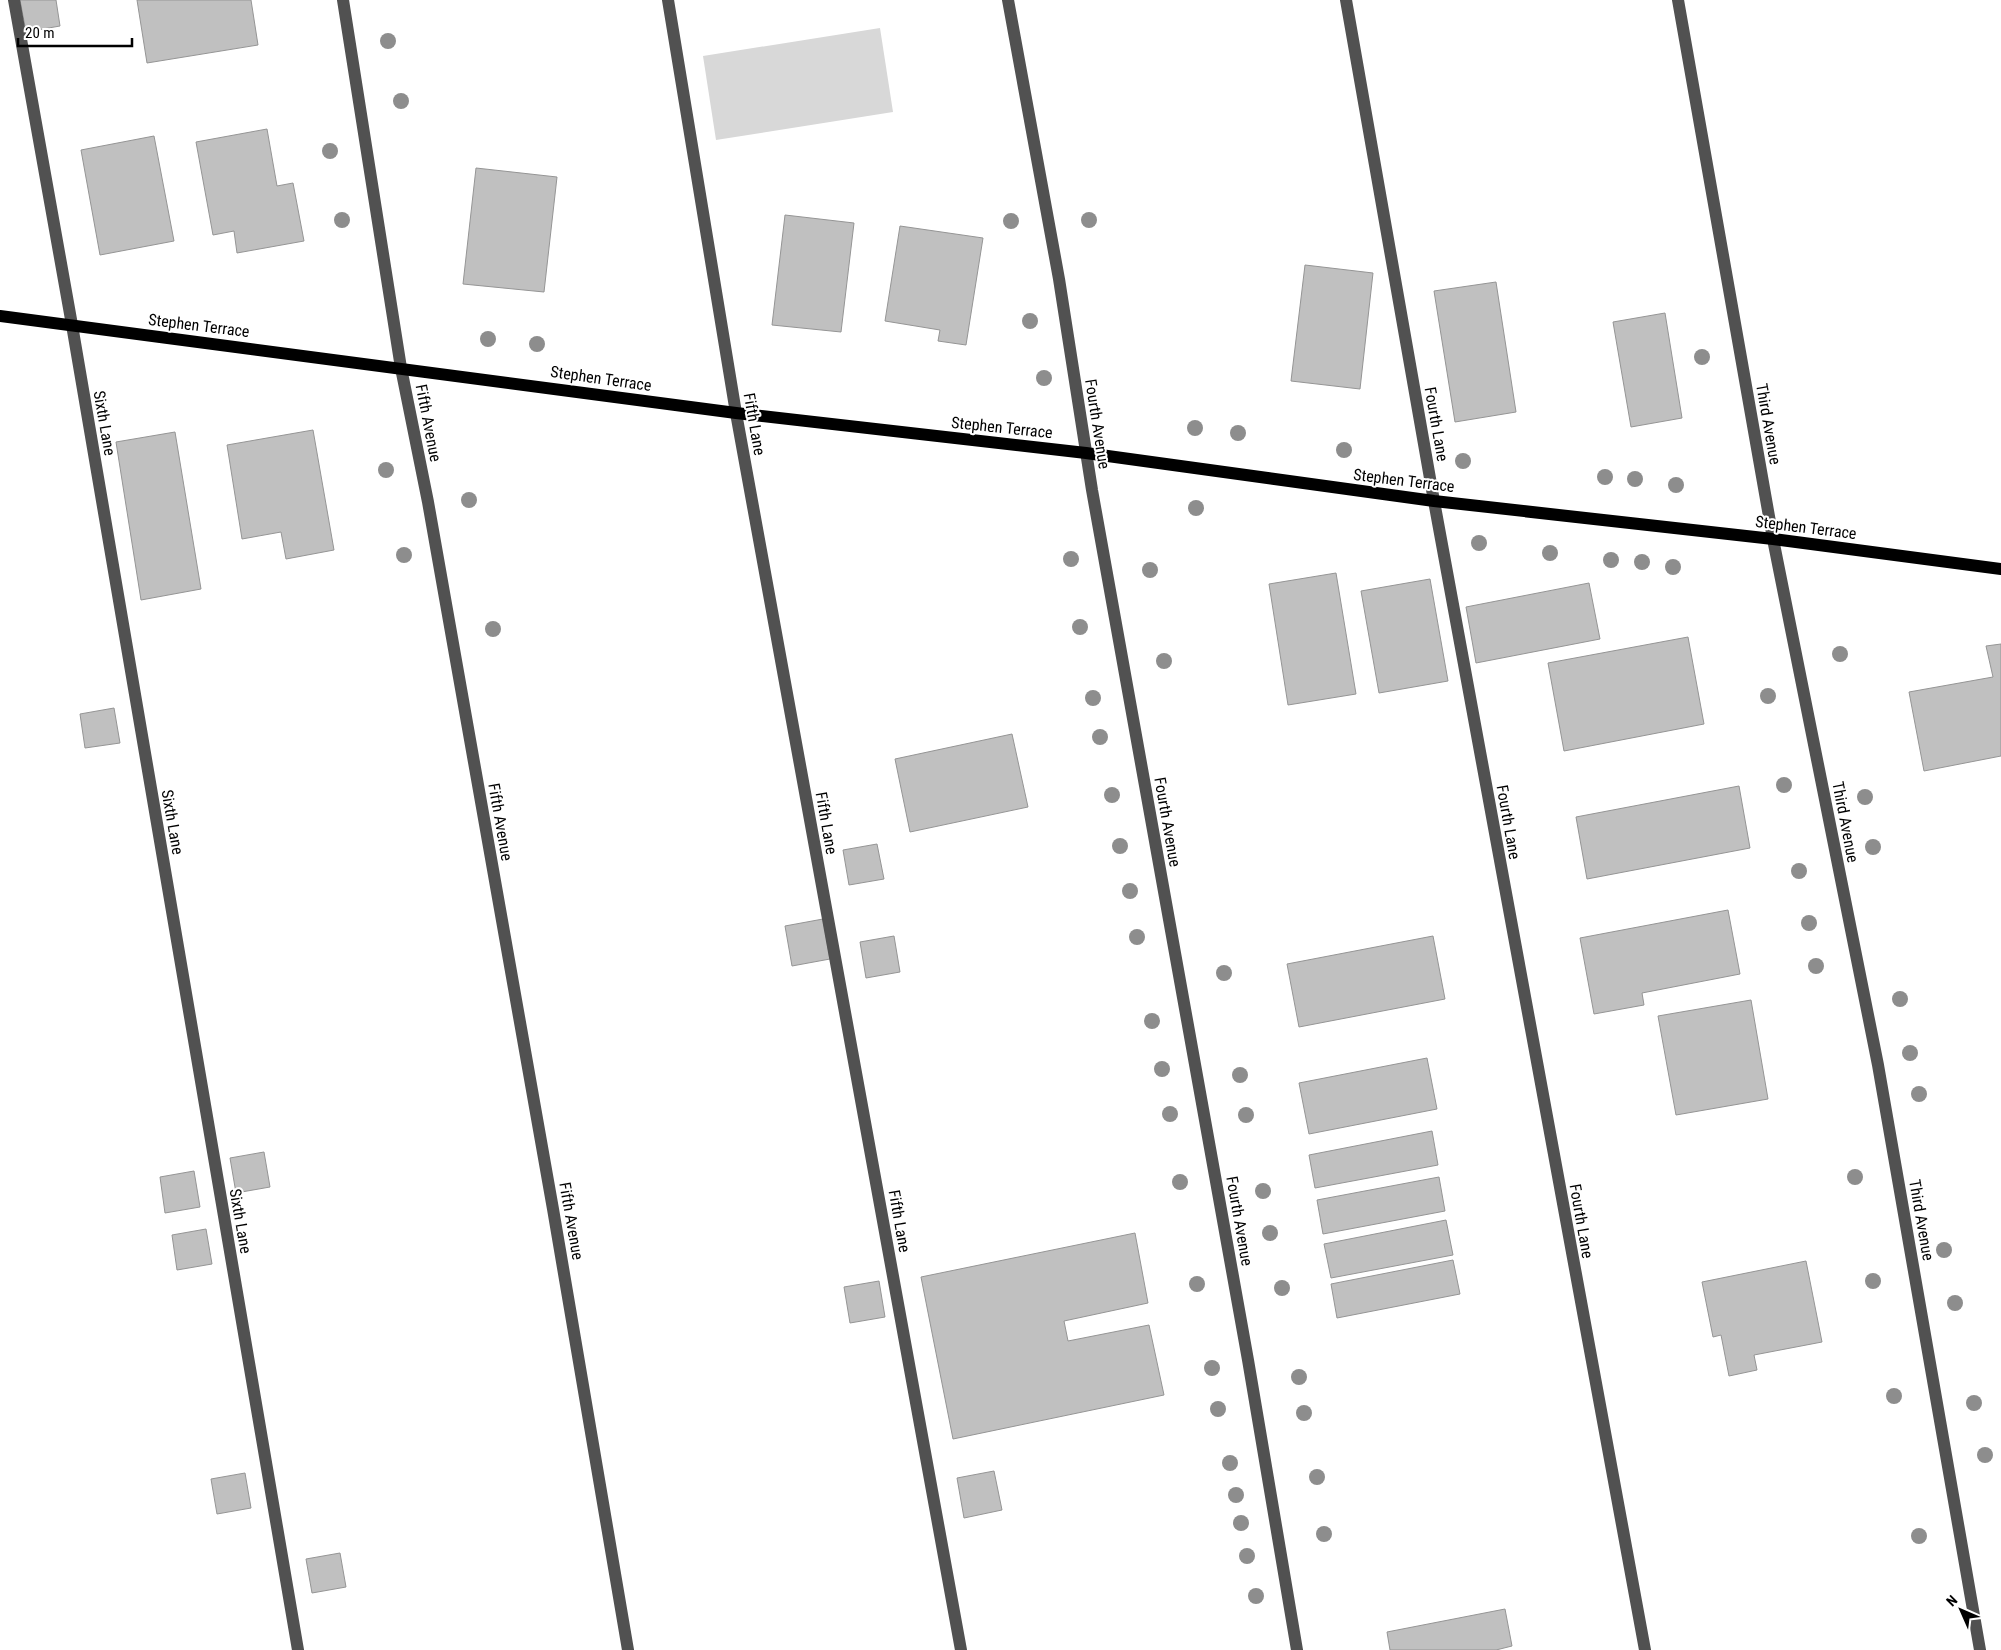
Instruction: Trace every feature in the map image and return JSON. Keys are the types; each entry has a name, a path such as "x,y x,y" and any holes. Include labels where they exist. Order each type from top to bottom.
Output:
{"main road":[{"name":"Stephen Terrace","path":"0,316 736,413 1086,453 1434,501 1773,539 2001,569"}],"street":[{"name":"Sixth Lane","path":"14,0 72,325 298,1650"},
{"name":"Fifth Avenue","path":"343,0 401,368 428,502 553,1209 628,1650"},
{"name":"Fifth Lane","path":"668,0 736,413 961,1650"},
{"name":"Fourth Avenue","path":"1008,0 1059,279 1086,453 1248,1360 1297,1650"},
{"name":"Fourth Lane","path":"1346,0 1434,501 1645,1650"},
{"name":"Third Avenue","path":"1678,0 1773,539 1878,1065 1980,1650"}],"shaded area":[{"path":"880,28 893,112 716,140 703,56"}],"building":[{"path":"20,0 56,0 60,26 26,32"},
{"path":"137,0 251,0 258,45 147,63"},
{"path":"267,129 277,186 293,183 304,241 237,253 234,231 213,235 196,142"},
{"path":"154,136 174,241 100,255 81,150"},
{"path":"476,168 557,177 544,292 463,284"},
{"path":"785,215 854,223 841,332 772,325"},
{"path":"900,226 983,238 966,345 938,341 940,330 885,321"},
{"path":"1305,265 1373,273 1360,389 1291,381"},
{"path":"1496,282 1516,412 1455,422 1434,291"},
{"path":"1665,313 1682,418 1631,427 1613,322"},
{"path":"313,430 334,550 286,559 281,532 242,539 227,445"},
{"path":"175,432 201,589 141,600 116,442"},
{"path":"1336,573 1356,694 1288,705 1269,584"},
{"path":"1430,579 1448,681 1379,693 1361,591"},
{"path":"1589,583 1600,639 1476,663 1466,607"},
{"path":"1688,637 1704,724 1564,751 1548,663"},
{"path":"2001,644 2001,756 1924,771 1909,692 1993,677 1986,646"},
{"path":"114,708 120,743 85,748 80,714"},
{"path":"1012,734 1028,807 910,832 895,759"},
{"path":"1739,786 1750,848 1587,879 1576,817"},
{"path":"877,844 884,879 849,885 843,850"},
{"path":"1728,910 1740,974 1642,993 1644,1005 1594,1014 1580,938"},
{"path":"823,919 830,959 792,966 785,926"},
{"path":"894,936 900,972 866,978 860,942"},
{"path":"1433,936 1445,999 1299,1027 1287,964"},
{"path":"1751,1000 1768,1099 1676,1115 1658,1016"},
{"path":"1427,1058 1437,1109 1309,1134 1299,1083"},
{"path":"1432,1131 1438,1165 1315,1188 1309,1155"},
{"path":"264,1152 270,1187 236,1193 230,1158"},
{"path":"194,1171 200,1207 165,1213 160,1177"},
{"path":"1439,1177 1445,1211 1323,1234 1317,1200"},
{"path":"1446,1220 1453,1255 1331,1278 1324,1244"},
{"path":"206,1229 212,1264 177,1270 172,1235"},
{"path":"1135,1233 1148,1303 1064,1321 1068,1341 1149,1325 1164,1395 953,1439 921,1277"},
{"path":"1453,1260 1460,1294 1337,1318 1331,1284"},
{"path":"1806,1261 1822,1342 1754,1355 1757,1370 1729,1376 1721,1335 1713,1337 1702,1282"},
{"path":"879,1281 885,1317 850,1323 844,1287"},
{"path":"994,1471 1002,1510 964,1518 957,1478"},
{"path":"245,1473 251,1508 217,1514 211,1479"},
{"path":"340,1553 346,1587 312,1593 306,1559"},
{"path":"1505,1609 1512,1646 1496,1650 1390,1650 1387,1632"}]}
